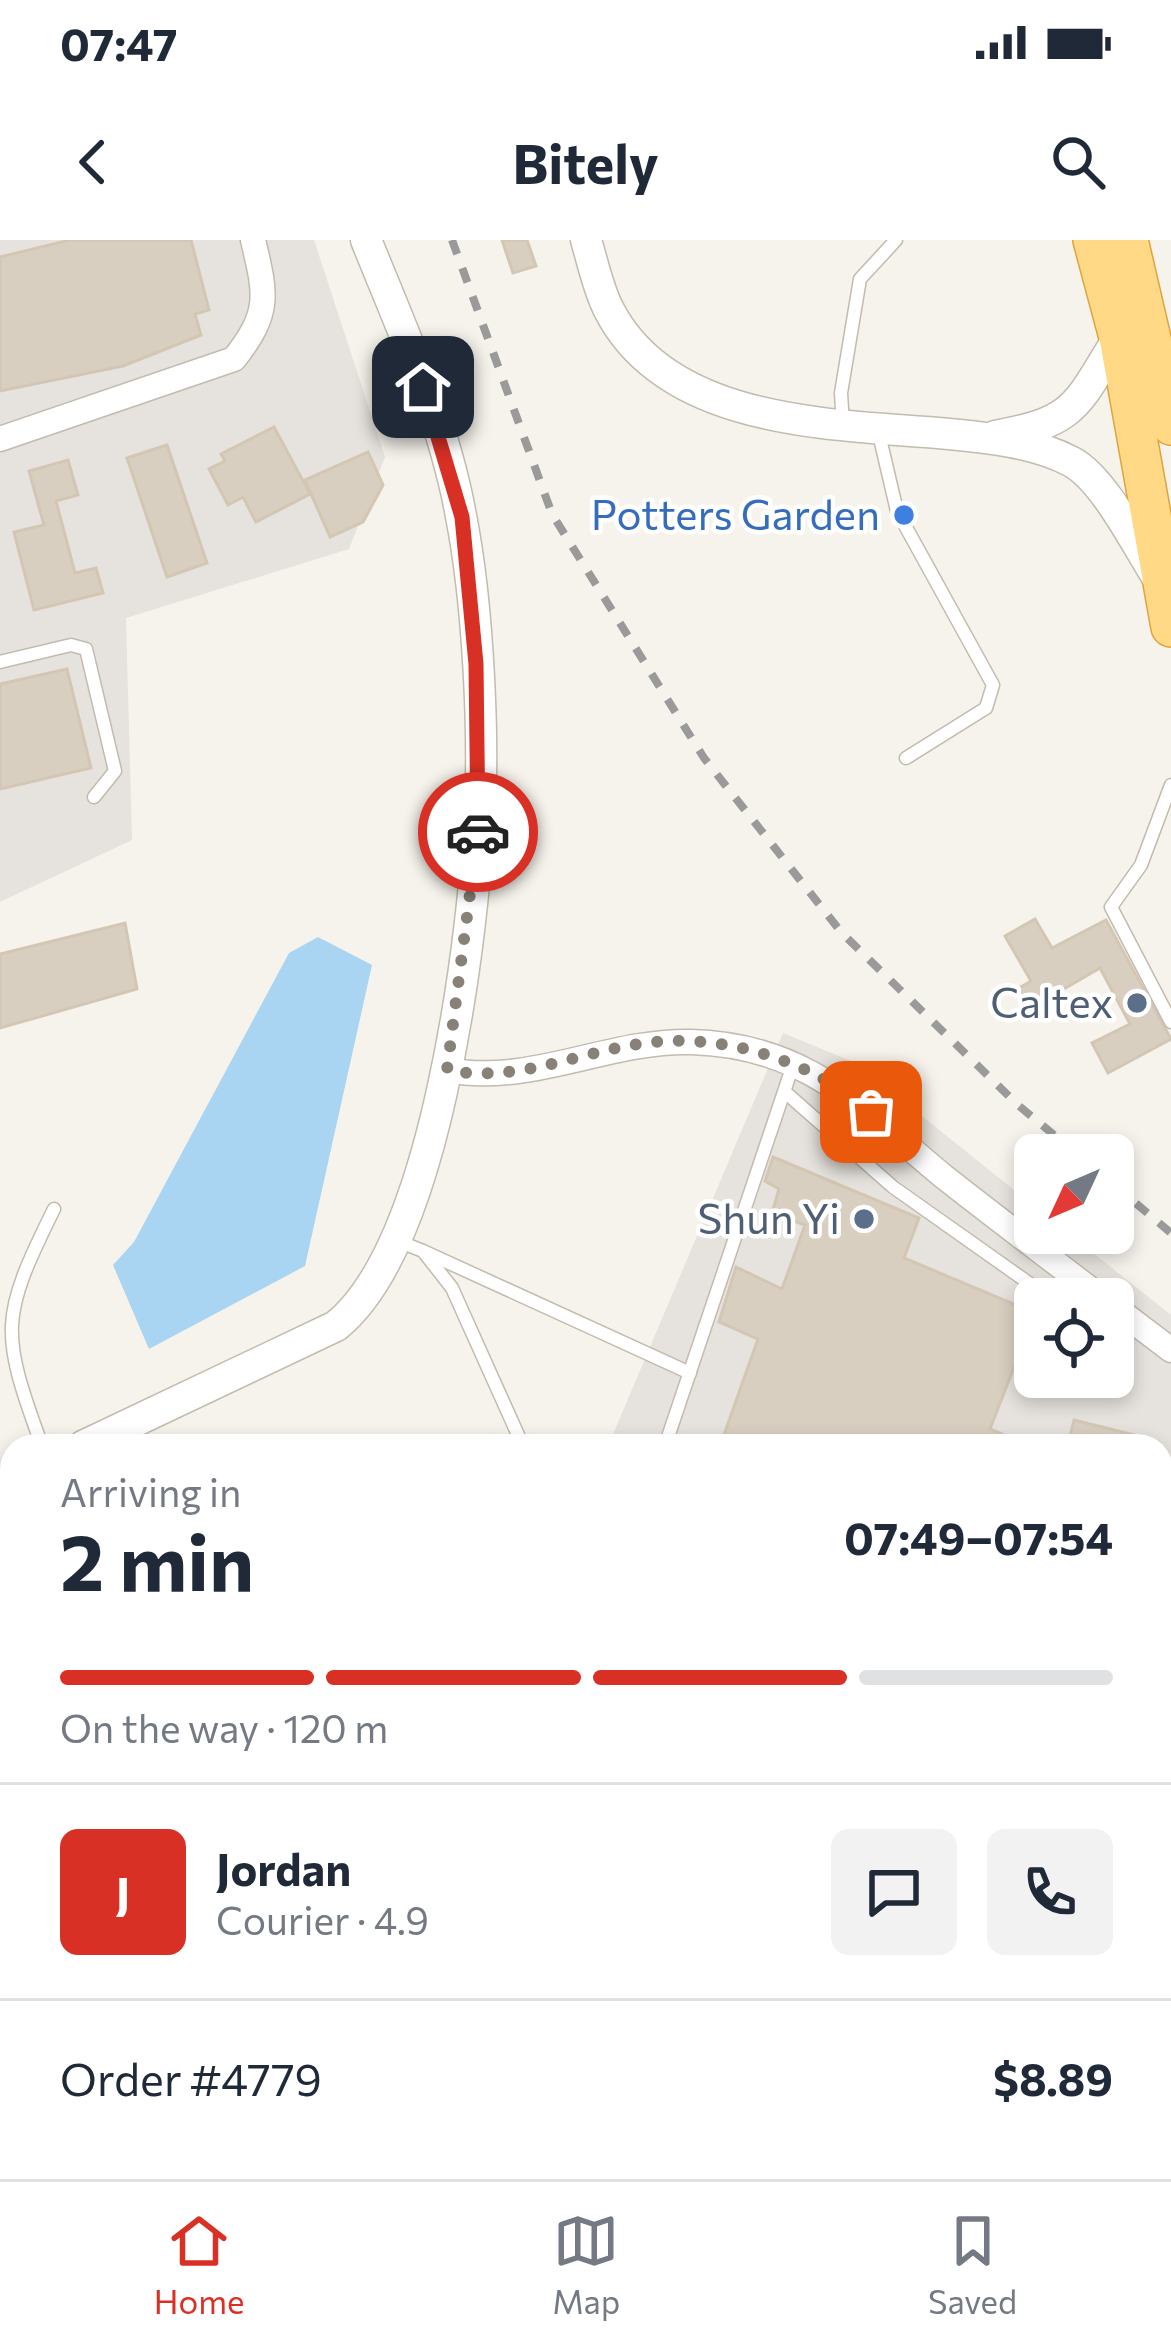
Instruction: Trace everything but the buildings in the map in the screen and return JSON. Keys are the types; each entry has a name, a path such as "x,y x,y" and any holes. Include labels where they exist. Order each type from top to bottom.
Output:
{"highway":[{"path":"1093,240 1119,337 1171,627"},
{"path":"1128,240 1171,425"}],"street":[{"path":"0,439 234,359 251,337 267,296 253,240"},
{"path":"107,1434 336,1326 410,1246 447,1070 479,824 476,664 462,517 412,356 366,240"},
{"path":"586,240 607,308 651,364 682,385 719,400 844,426 989,438 1073,463 1092,479 1159,580"},
{"path":"989,438 1048,427 1069,414 1119,337"},
{"path":"447,1070 496,1077 639,1044 693,1042 742,1048 794,1064 848,1092 939,1172 1076,1278"},
{"path":"1134,1322 1171,1350"}],"lane":[{"path":"844,426 841,393 860,279 896,240"},
{"path":"877,428 897,511 993,685 986,708 906,758"},
{"path":"0,662 71,645 86,649 115,770 94,797"},
{"path":"1171,785 1141,865 1111,908 1171,1022"},
{"path":"669,1434 794,1064"},
{"path":"785,1092 893,1187 1022,1278"},
{"path":"38,1434 13,1368 6,1330 9,1292 54,1209"},
{"path":"410,1246 689,1373"},
{"path":"410,1246 452,1288 518,1434"}],"shaded area":[{"path":"0,240 314,240 385,457 349,549 126,618 132,840 0,902"},
{"path":"783,1033 856,1063 1014,1190 1014,1254 1094,1254 1125,1278 1014,1278 1014,1398 1134,1398 1134,1286 1171,1315 1171,1434 613,1434"}],"water":[{"path":"318,937 372,965 305,1266 149,1349 113,1265 134,1242 289,953"}],"railway":[{"path":"452,240 552,514 704,758 841,932 1053,1134"},
{"path":"1134,1202 1171,1233"}],"way so far":[{"path":"478,832 447,1070 496,1077 639,1044 693,1042 742,1048 794,1064 848,1092 871,1112"}],"place":[{"name":"Potters Garden","path":"904,515"},
{"name":"Caltex","path":"1137,1003"},
{"name":"Shun Yi","path":"864,1219"}],"route":[{"path":"423,387 462,517 476,664 478,832"}]}
